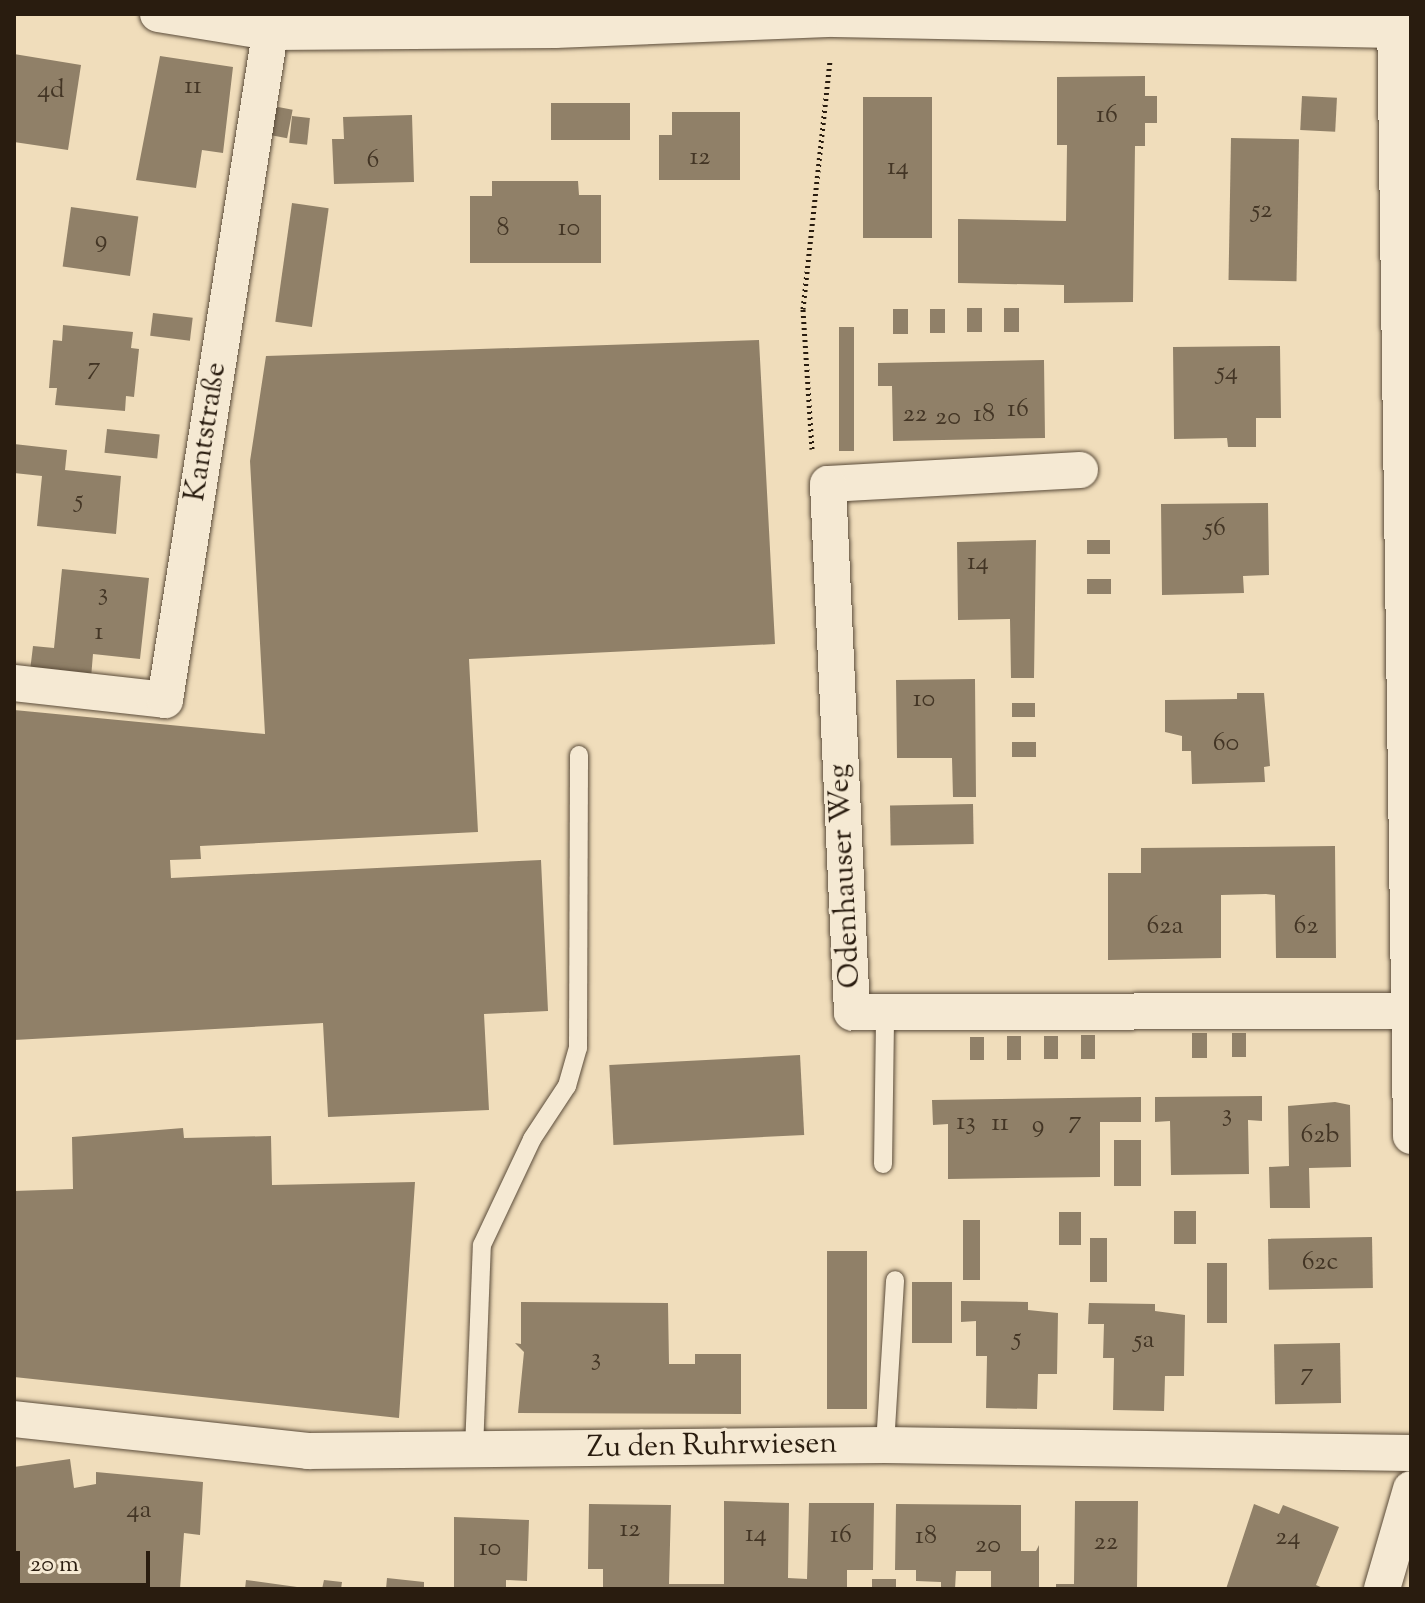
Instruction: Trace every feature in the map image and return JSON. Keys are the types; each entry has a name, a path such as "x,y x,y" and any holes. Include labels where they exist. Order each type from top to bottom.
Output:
{"street":[{"path":"158,14 271,23 555,30 835,16 1395,22 1411,1136"},
{"name":"Kantstraße","path":"14,683 165,700 271,23"},
{"path":"828,484 1080,470"},
{"name":"Odenhauser Weg","path":"828,484 852,1012 1408,1011"},
{"name":"Zu den Ruhrwiesen","path":"14,1419 308,1451 885,1445 1411,1453"},
{"path":"1382,1589 1411,1489"}],"lane":[{"path":"474,1450 482,1245 532,1139 567,1086 578,1048 579,755"},
{"path":"883,1164 885,1012"},
{"path":"885,1445 895,1280"}],"path":[{"path":"828,484 815,485 803,309 835,16"}],"building":[{"path":"14,54 81,65 68,150 14,142"},
{"path":"160,56 233,67 223,153 202,150 196,188 136,180"},
{"path":"1145,76 1145,96 1157,96 1157,123 1145,123 1145,146 1135,146 1133,302 1064,303 1064,285 958,283 958,219 1066,221 1067,145 1057,145 1057,77"},
{"path":"1302,96 1337,98 1335,132 1300,130"},
{"path":"863,97 932,97 932,238 863,238"},
{"path":"551,103 630,103 630,140 551,140"},
{"path":"273,106 293,110 287,138 267,134"},
{"path":"672,112 740,112 740,180 659,180 659,135 672,135"},
{"path":"412,115 414,182 334,184 332,139 344,139 343,117"},
{"path":"292,116 310,118 307,145 289,143"},
{"path":"1231,138 1299,139 1297,281 1229,280"},
{"path":"492,181 578,181 579,195 601,195 601,263 470,263 470,196 492,196"},
{"path":"292,203 329,208 312,327 275,322"},
{"path":"71,207 138,216 130,276 63,266"},
{"path":"967,308 982,308 982,332 967,332"},
{"path":"1004,308 1019,308 1019,332 1004,332"},
{"path":"893,309 908,309 908,334 893,334"},
{"path":"930,309 945,309 945,333 930,333"},
{"path":"153,313 193,318 190,341 150,336"},
{"path":"63,325 133,332 131,348 139,349 134,397 126,396 125,411 55,405 57,388 49,388 53,340 62,341"},
{"path":"839,327 854,327 854,451 839,451"},
{"path":"759,340 775,644 469,659 478,832 200,846 201,859 170,860 171,878 541,860 548,1011 484,1014 489,1110 328,1117 323,1023 14,1040 14,710 265,734 250,461 266,356"},
{"path":"1280,346 1281,418 1256,418 1256,447 1228,447 1227,438 1174,439 1173,347"},
{"path":"1044,360 1045,438 893,441 892,386 878,386 878,363"},
{"path":"107,429 160,435 157,458 104,453"},
{"path":"14,444 67,450 65,470 121,476 116,534 37,526 42,476 14,473"},
{"path":"1268,503 1269,575 1243,576 1244,593 1162,595 1161,504"},
{"path":"1036,540 1034,678 1011,678 1010,619 958,620 957,542"},
{"path":"1087,540 1110,540 1110,554 1087,554"},
{"path":"62,569 149,578 140,659 93,654 91,678 30,671 33,646 54,648"},
{"path":"1087,579 1111,579 1111,594 1087,594"},
{"path":"975,679 976,797 953,797 952,758 897,758 896,680"},
{"path":"1237,693 1264,693 1270,766 1264,767 1265,782 1192,784 1191,751 1182,751 1182,736 1165,732 1165,700 1237,699"},
{"path":"1012,703 1035,703 1035,717 1012,717"},
{"path":"1012,742 1036,742 1036,757 1012,757"},
{"path":"973,804 974,844 891,845 890,805"},
{"path":"1335,846 1336,958 1276,958 1275,895 1266,894 1221,895 1221,958 1108,960 1108,873 1141,873 1141,848"},
{"path":"1192,1033 1207,1033 1207,1058 1192,1058"},
{"path":"1232,1033 1246,1033 1246,1057 1232,1057"},
{"path":"1081,1035 1095,1035 1095,1059 1081,1059"},
{"path":"1007,1036 1021,1036 1021,1060 1007,1060"},
{"path":"1044,1036 1058,1036 1058,1059 1044,1059"},
{"path":"970,1037 984,1037 984,1060 970,1060"},
{"path":"800,1055 804,1135 613,1145 609,1065"},
{"path":"1262,1096 1262,1121 1248,1120 1249,1174 1171,1175 1170,1121 1155,1122 1155,1097"},
{"path":"1141,1097 1141,1122 1100,1122 1100,1177 948,1179 948,1124 933,1125 932,1100"},
{"path":"1335,1102 1350,1105 1351,1167 1309,1168 1310,1208 1270,1208 1269,1167 1289,1166 1288,1106"},
{"path":"183,1128 184,1138 271,1136 272,1185 415,1182 399,1418 14,1377 14,1191 73,1189 72,1137"},
{"path":"1114,1140 1141,1140 1141,1186 1114,1186"},
{"path":"1174,1211 1196,1211 1196,1244 1174,1244"},
{"path":"1059,1212 1081,1212 1081,1245 1059,1245"},
{"path":"963,1220 980,1220 980,1280 963,1280"},
{"path":"1372,1237 1373,1288 1269,1290 1268,1239"},
{"path":"1090,1238 1107,1238 1107,1282 1090,1282"},
{"path":"827,1251 867,1251 867,1409 827,1409"},
{"path":"1207,1263 1227,1263 1227,1323 1207,1323"},
{"path":"912,1282 952,1282 952,1343 912,1343"},
{"path":"961,1301 1028,1302 1028,1310 1058,1313 1057,1374 1038,1374 1037,1409 986,1408 987,1356 976,1356 976,1321 961,1322"},
{"path":"521,1302 668,1303 669,1364 695,1364 695,1354 741,1354 741,1414 518,1413 524,1352 515,1343 521,1344"},
{"path":"1089,1303 1155,1304 1155,1311 1185,1315 1184,1376 1165,1376 1164,1411 1113,1410 1114,1358 1103,1358 1104,1324 1088,1324"},
{"path":"1340,1343 1341,1403 1275,1404 1274,1344"},
{"path":"70,1459 74,1488 96,1484 96,1472 203,1482 200,1535 184,1533 180,1589 14,1589 14,1467"},
{"path":"724,1501 789,1503 788,1578 807,1579 809,1503 874,1503 873,1570 847,1570 847,1589 603,1589 603,1569 588,1569 589,1504 671,1505 669,1584 724,1584"},
{"path":"1075,1501 1138,1501 1137,1589 1056,1589 1056,1584 1074,1584"},
{"path":"896,1504 1021,1505 1021,1551 1036,1551 1039,1545 1039,1589 991,1589 991,1571 956,1571 955,1589 941,1589 941,1582 916,1581 916,1570 895,1570"},
{"path":"1254,1504 1279,1514 1283,1505 1339,1527 1316,1585 1325,1589 1226,1589"},
{"path":"454,1517 529,1520 527,1581 506,1580 506,1589 454,1589"},
{"path":"387,1578 424,1582 424,1589 386,1589"},
{"path":"872,1579 896,1579 896,1589 872,1589"},
{"path":"246,1580 297,1587 297,1589 245,1589"},
{"path":"324,1580 342,1582 341,1589 322,1589"}]}
